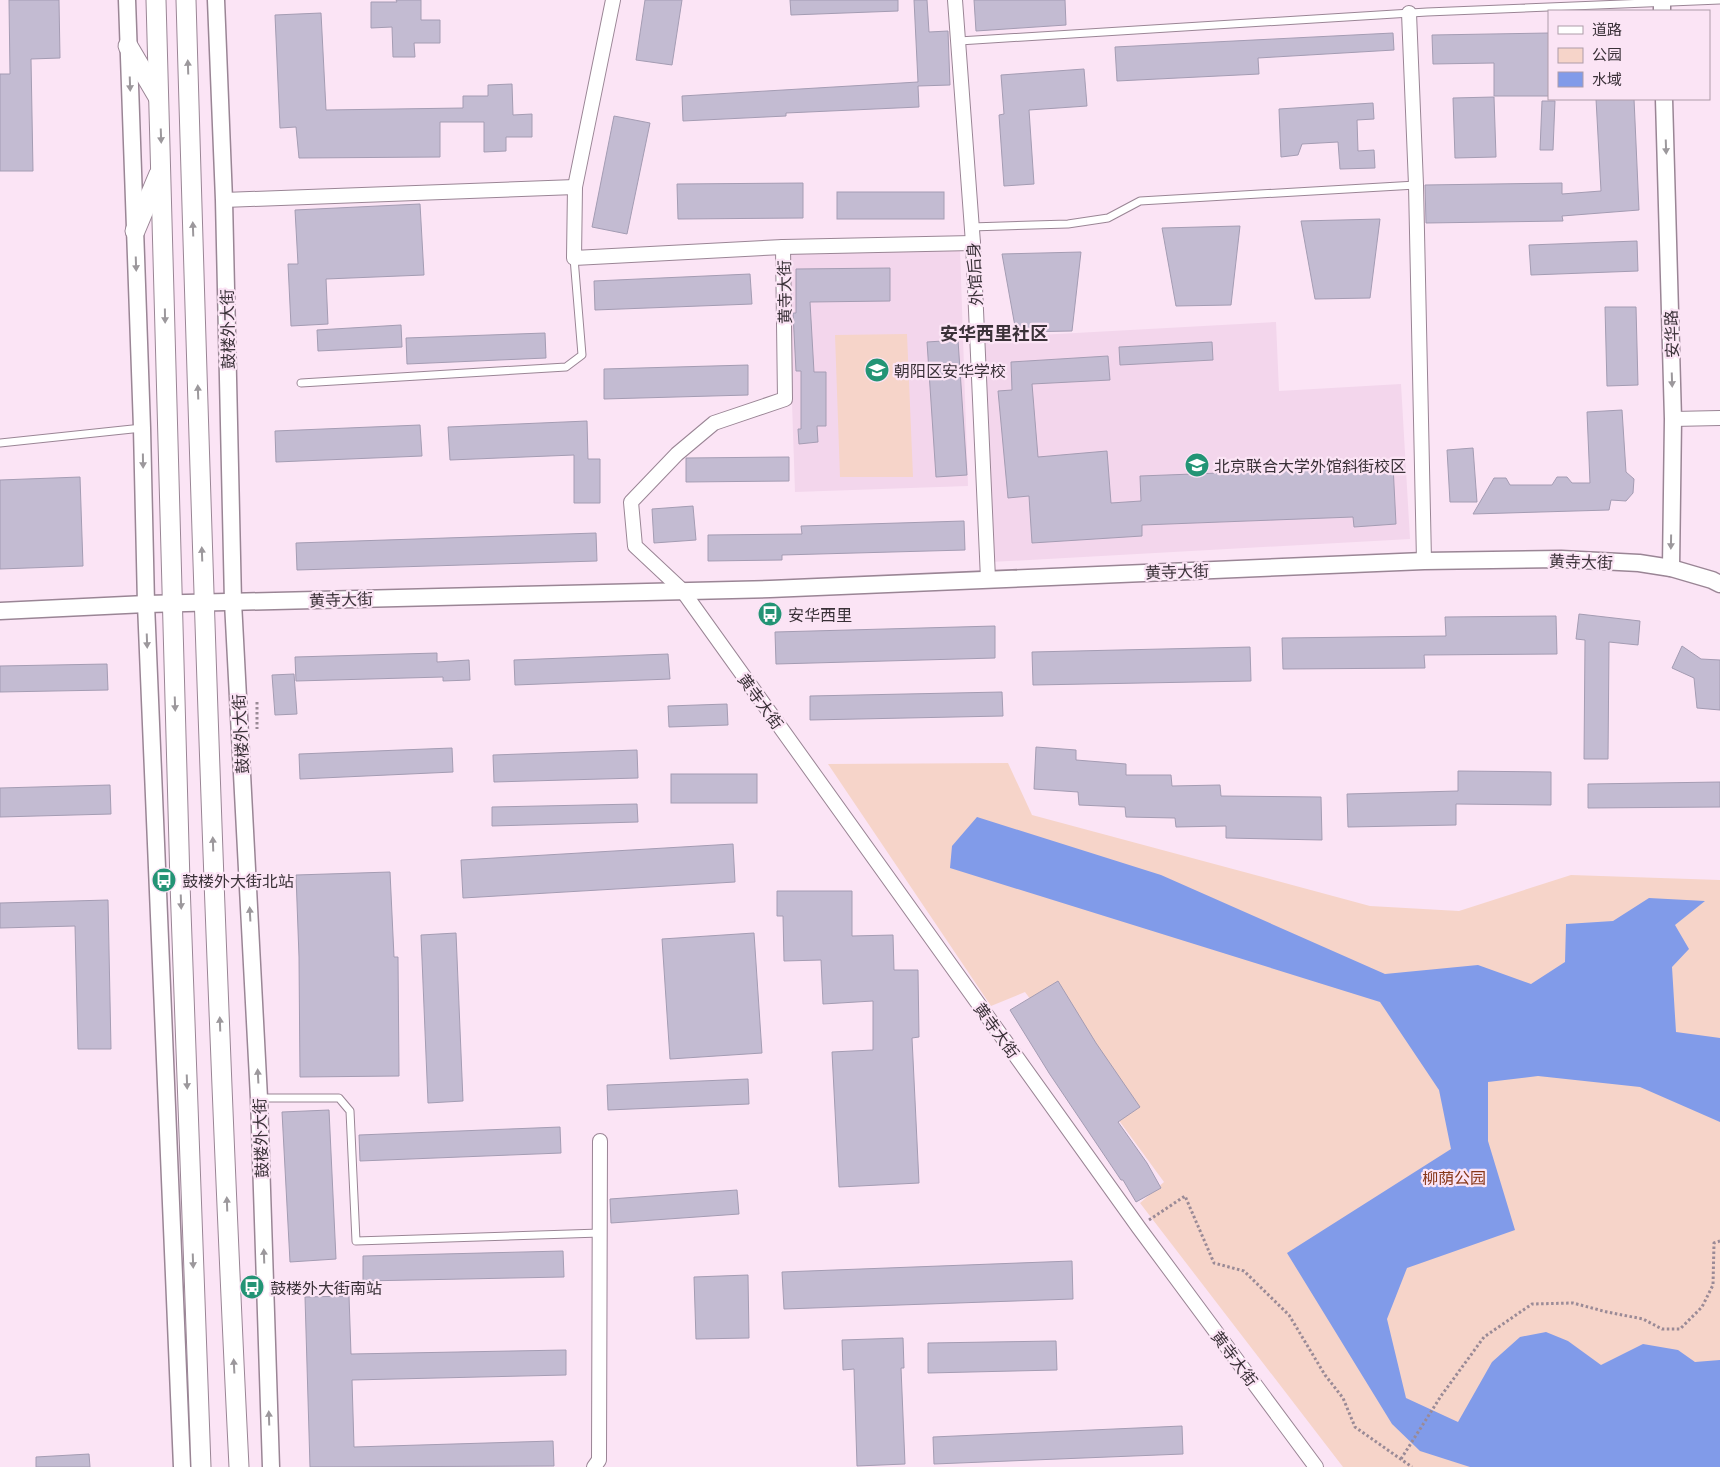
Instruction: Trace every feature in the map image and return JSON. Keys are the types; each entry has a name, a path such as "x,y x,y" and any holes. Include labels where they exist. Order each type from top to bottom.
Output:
{"main road":[{"path":"156,0 180,893 201,1467"},
{"name":"鼓楼外大街","path":"186,0 204,603 230,1286 239,1467"},
{"path":"128,46 159,100"},
{"path":"135,231 162,168"}],"street":[{"path":"127,0 142,428 146,604 182,1467"},
{"name":"鼓楼外大街","path":"216,0 224,200 233,602 259,1098 271,1467"},
{"path":"613,0 575,187 574,258 783,247 972,243"},
{"name":"外馆后身","path":"955,0 972,243 988,579"},
{"path":"1409,13 1416,185 1424,561"},
{"name":"安华路","path":"1664,100 1673,419 1671,568"},
{"path":"224,200 575,187"},
{"name":"黄寺大街","path":"783,247 785,398 714,423 678,454 631,502 636,546 682,590 1139,1228 1316,1467"},
{"path":"1673,419 1720,418"},
{"name":"黄寺大街","path":"0,611 172,603 770,589 1424,561 1561,559 1639,563 1671,568 1720,584"},
{"path":"594,1467 598,1460 600,1140"}],"lane":[{"path":"959,41 1409,13 1662,4 1720,0"},
{"path":"970,227 1068,224 1108,218 1140,201 1416,185"},
{"path":"301,383 566,367 582,355 574,258"},
{"path":"0,443 142,428"},
{"path":"259,1098 339,1098 350,1111 356,1241 600,1233"}],"path":[{"path":"1139,1228 1185,1196 1214,1263 1244,1271 1289,1315 1325,1376 1343,1398 1355,1427 1402,1458 1412,1467"},
{"path":"1402,1458 1441,1396 1484,1337 1532,1304 1574,1303 1642,1319 1662,1329 1680,1329 1702,1307 1713,1285 1714,1243 1720,1241"}],"shaded area":[{"name":"朝阳区安华学校","path":"960,249 968,486 795,492 787,254"},
{"name":"北京联合大学外馆斜街校区","path":"1276,322 1279,391 1401,384 1410,539 991,562 984,338"}],"green space":[{"path":"907,334 913,477 840,477 835,335"},
{"name":"柳荫公园","path":"1008,763 1032,815 1370,906 1459,911 1571,875 1720,880 1720,1467 1343,1467 1140,1203 1164,1182 1025,992 991,1006 828,764"}],"water":[{"path":"977,817 1161,875 1385,974 1478,965 1531,984 1565,962 1566,924 1613,921 1649,898 1705,901 1675,925 1689,949 1672,967 1676,1032 1720,1038 1720,1122 1640,1087 1538,1076 1488,1082 1488,1141 1515,1230 1407,1268 1387,1319 1406,1398 1458,1422 1492,1362 1520,1337 1546,1332 1568,1341 1601,1365 1643,1344 1678,1350 1695,1362 1720,1360 1720,1467 1470,1467 1420,1451 1392,1424 1287,1253 1451,1149 1439,1090 1380,1002 950,868 952,846"}],"building":[{"path":"9,0 59,0 60,58 31,59 33,171 0,171 0,74 10,74"},
{"path":"396,0 421,0 421,20 440,20 440,43 414,43 415,57 393,57 392,27 371,28 371,2 397,2"},
{"path":"645,0 682,0 672,65 636,60"},
{"path":"790,0 898,0 898,11 791,15"},
{"path":"914,0 927,0 929,32 948,31 950,85 918,86 919,107 786,113 786,116 683,121 682,96 918,82"},
{"path":"974,0 1065,0 1066,25 976,31"},
{"path":"321,13 326,110 463,108 463,96 488,96 488,85 512,84 513,115 532,114 532,137 506,137 506,151 484,152 484,122 440,122 440,157 299,158 296,127 280,128 275,15"},
{"path":"1393,33 1394,50 1258,58 1259,74 1117,81 1115,47"},
{"path":"1548,33 1548,96 1494,96 1494,63 1433,64 1432,35"},
{"path":"1084,69 1087,106 1029,110 1034,184 1004,186 999,115 1004,114 1001,75"},
{"path":"1494,97 1496,157 1455,158 1453,98"},
{"path":"1596,100 1634,100 1639,210 1562,216 1563,221 1426,223 1425,185 1562,183 1562,194 1601,191"},
{"path":"1542,101 1555,101 1553,150 1540,150"},
{"path":"1373,103 1374,119 1357,120 1358,151 1374,150 1375,168 1340,169 1338,142 1302,144 1298,155 1281,157 1279,109"},
{"path":"614,116 650,123 627,234 592,227"},
{"path":"803,183 803,218 678,219 677,184"},
{"path":"837,192 944,192 944,219 837,219"},
{"path":"420,204 424,275 326,279 328,324 291,326 288,264 298,264 295,210"},
{"path":"1380,219 1370,298 1315,299 1301,221"},
{"path":"1240,226 1231,305 1176,306 1162,228"},
{"path":"1637,241 1638,271 1531,275 1529,245"},
{"path":"1081,252 1072,331 1016,332 1002,254"},
{"path":"890,268 890,301 810,302 814,372 826,372 826,426 817,426 818,442 799,444 798,429 801,429 801,371 796,371 793,313 796,313 796,269"},
{"path":"750,274 752,304 595,310 594,281"},
{"path":"1605,307 1636,307 1638,385 1607,386"},
{"path":"401,325 402,347 318,351 317,330"},
{"path":"545,333 546,358 407,364 406,338"},
{"path":"958,340 967,475 936,477 927,342"},
{"path":"1212,342 1213,360 1120,365 1119,347"},
{"path":"1108,356 1110,380 1032,384 1038,457 1107,451 1111,503 1141,501 1140,476 1393,465 1396,524 1354,527 1353,517 1142,525 1142,536 1032,543 1029,496 1008,498 998,391 1012,390 1011,362"},
{"path":"748,365 748,395 604,399 604,369"},
{"path":"1622,410 1626,472 1634,479 1633,493 1626,501 1611,500 1609,510 1473,514 1494,478 1506,478 1510,485 1552,485 1557,477 1567,477 1572,483 1590,483 1587,412"},
{"path":"587,421 588,459 600,459 600,503 574,503 574,455 450,460 448,427"},
{"path":"420,425 422,456 276,462 275,431"},
{"path":"1473,448 1477,502 1450,502 1447,450"},
{"path":"789,457 789,481 686,482 686,458"},
{"path":"80,477 83,566 0,569 0,480"},
{"path":"693,506 696,540 654,543 652,509"},
{"path":"964,521 965,550 782,555 782,560 708,561 708,535 802,534 801,526"},
{"path":"596,533 597,561 297,570 296,543"},
{"path":"1579,614 1640,621 1638,645 1609,642 1608,759 1584,759 1585,640 1576,639"},
{"path":"1556,616 1557,654 1424,655 1425,668 1283,669 1282,638 1446,636 1445,617"},
{"path":"995,626 995,658 776,664 775,632"},
{"path":"1682,646 1701,659 1720,660 1720,710 1697,708 1694,678 1672,668"},
{"path":"1250,647 1251,681 1033,685 1032,652"},
{"path":"437,653 437,662 469,660 470,680 443,681 443,677 296,681 295,657"},
{"path":"668,654 670,679 515,685 514,660"},
{"path":"107,664 108,690 0,692 0,666"},
{"path":"294,674 297,714 275,715 272,675"},
{"path":"1002,692 1003,716 810,720 810,696"},
{"path":"727,704 728,725 669,727 668,706"},
{"path":"1036,747 1076,750 1076,760 1126,764 1126,775 1171,775 1172,786 1220,785 1221,796 1321,797 1322,840 1226,838 1226,826 1176,827 1175,818 1126,817 1125,807 1079,805 1078,792 1034,789"},
{"path":"452,748 453,772 300,779 299,754"},
{"path":"637,750 638,778 494,782 493,755"},
{"path":"1458,771 1551,772 1551,805 1456,804 1456,825 1348,827 1347,794 1458,791"},
{"path":"671,774 757,774 757,803 671,803"},
{"path":"1720,782 1720,807 1588,808 1588,784"},
{"path":"110,785 111,814 0,817 0,788"},
{"path":"637,804 638,822 492,826 492,807"},
{"path":"733,844 735,882 463,898 461,860"},
{"path":"390,872 394,957 398,957 399,1076 300,1077 296,875"},
{"path":"777,891 852,891 852,936 893,935 894,970 918,970 919,1037 912,1038 919,1183 839,1187 832,1052 873,1050 873,1001 823,1004 821,960 784,961 783,916 777,916"},
{"path":"108,900 111,1049 78,1049 75,926 0,928 0,903"},
{"path":"456,933 463,1101 428,1103 421,935"},
{"path":"754,933 762,1053 670,1059 662,939"},
{"path":"1058,981 1096,1043 1140,1107 1118,1122 1147,1163 1161,1188 1136,1202 1123,1180 1121,1180 1049,1073 1010,1010"},
{"path":"748,1079 749,1104 608,1110 607,1085"},
{"path":"329,1110 336,1259 290,1262 282,1112"},
{"path":"560,1127 561,1153 360,1161 359,1135"},
{"path":"737,1190 739,1214 611,1223 610,1199"},
{"path":"563,1251 564,1277 363,1281 363,1256"},
{"path":"1072,1261 1073,1299 784,1309 782,1272"},
{"path":"748,1275 749,1338 696,1339 694,1277"},
{"path":"349,1296 351,1354 566,1350 566,1375 352,1380 354,1447 553,1441 554,1466 310,1467 305,1297"},
{"path":"903,1338 904,1368 901,1368 905,1464 857,1466 854,1369 843,1370 842,1340"},
{"path":"1056,1341 1057,1370 928,1373 928,1343"},
{"path":"1182,1426 1183,1454 934,1464 933,1437"},
{"path":"89,1454 90,1467 36,1467 36,1457"}],"place":[{"name":"朝阳区安华学校","path":"877,370"},
{"name":"北京联合大学外馆斜街校区","path":"1197,465"},
{"name":"安华西里","path":"770,614"},
{"name":"鼓楼外大街北站","path":"164,880"},
{"name":"鼓楼外大街南站","path":"252,1287"}],"district":[{"name":"安华西里社区","path":"994,333"}]}
